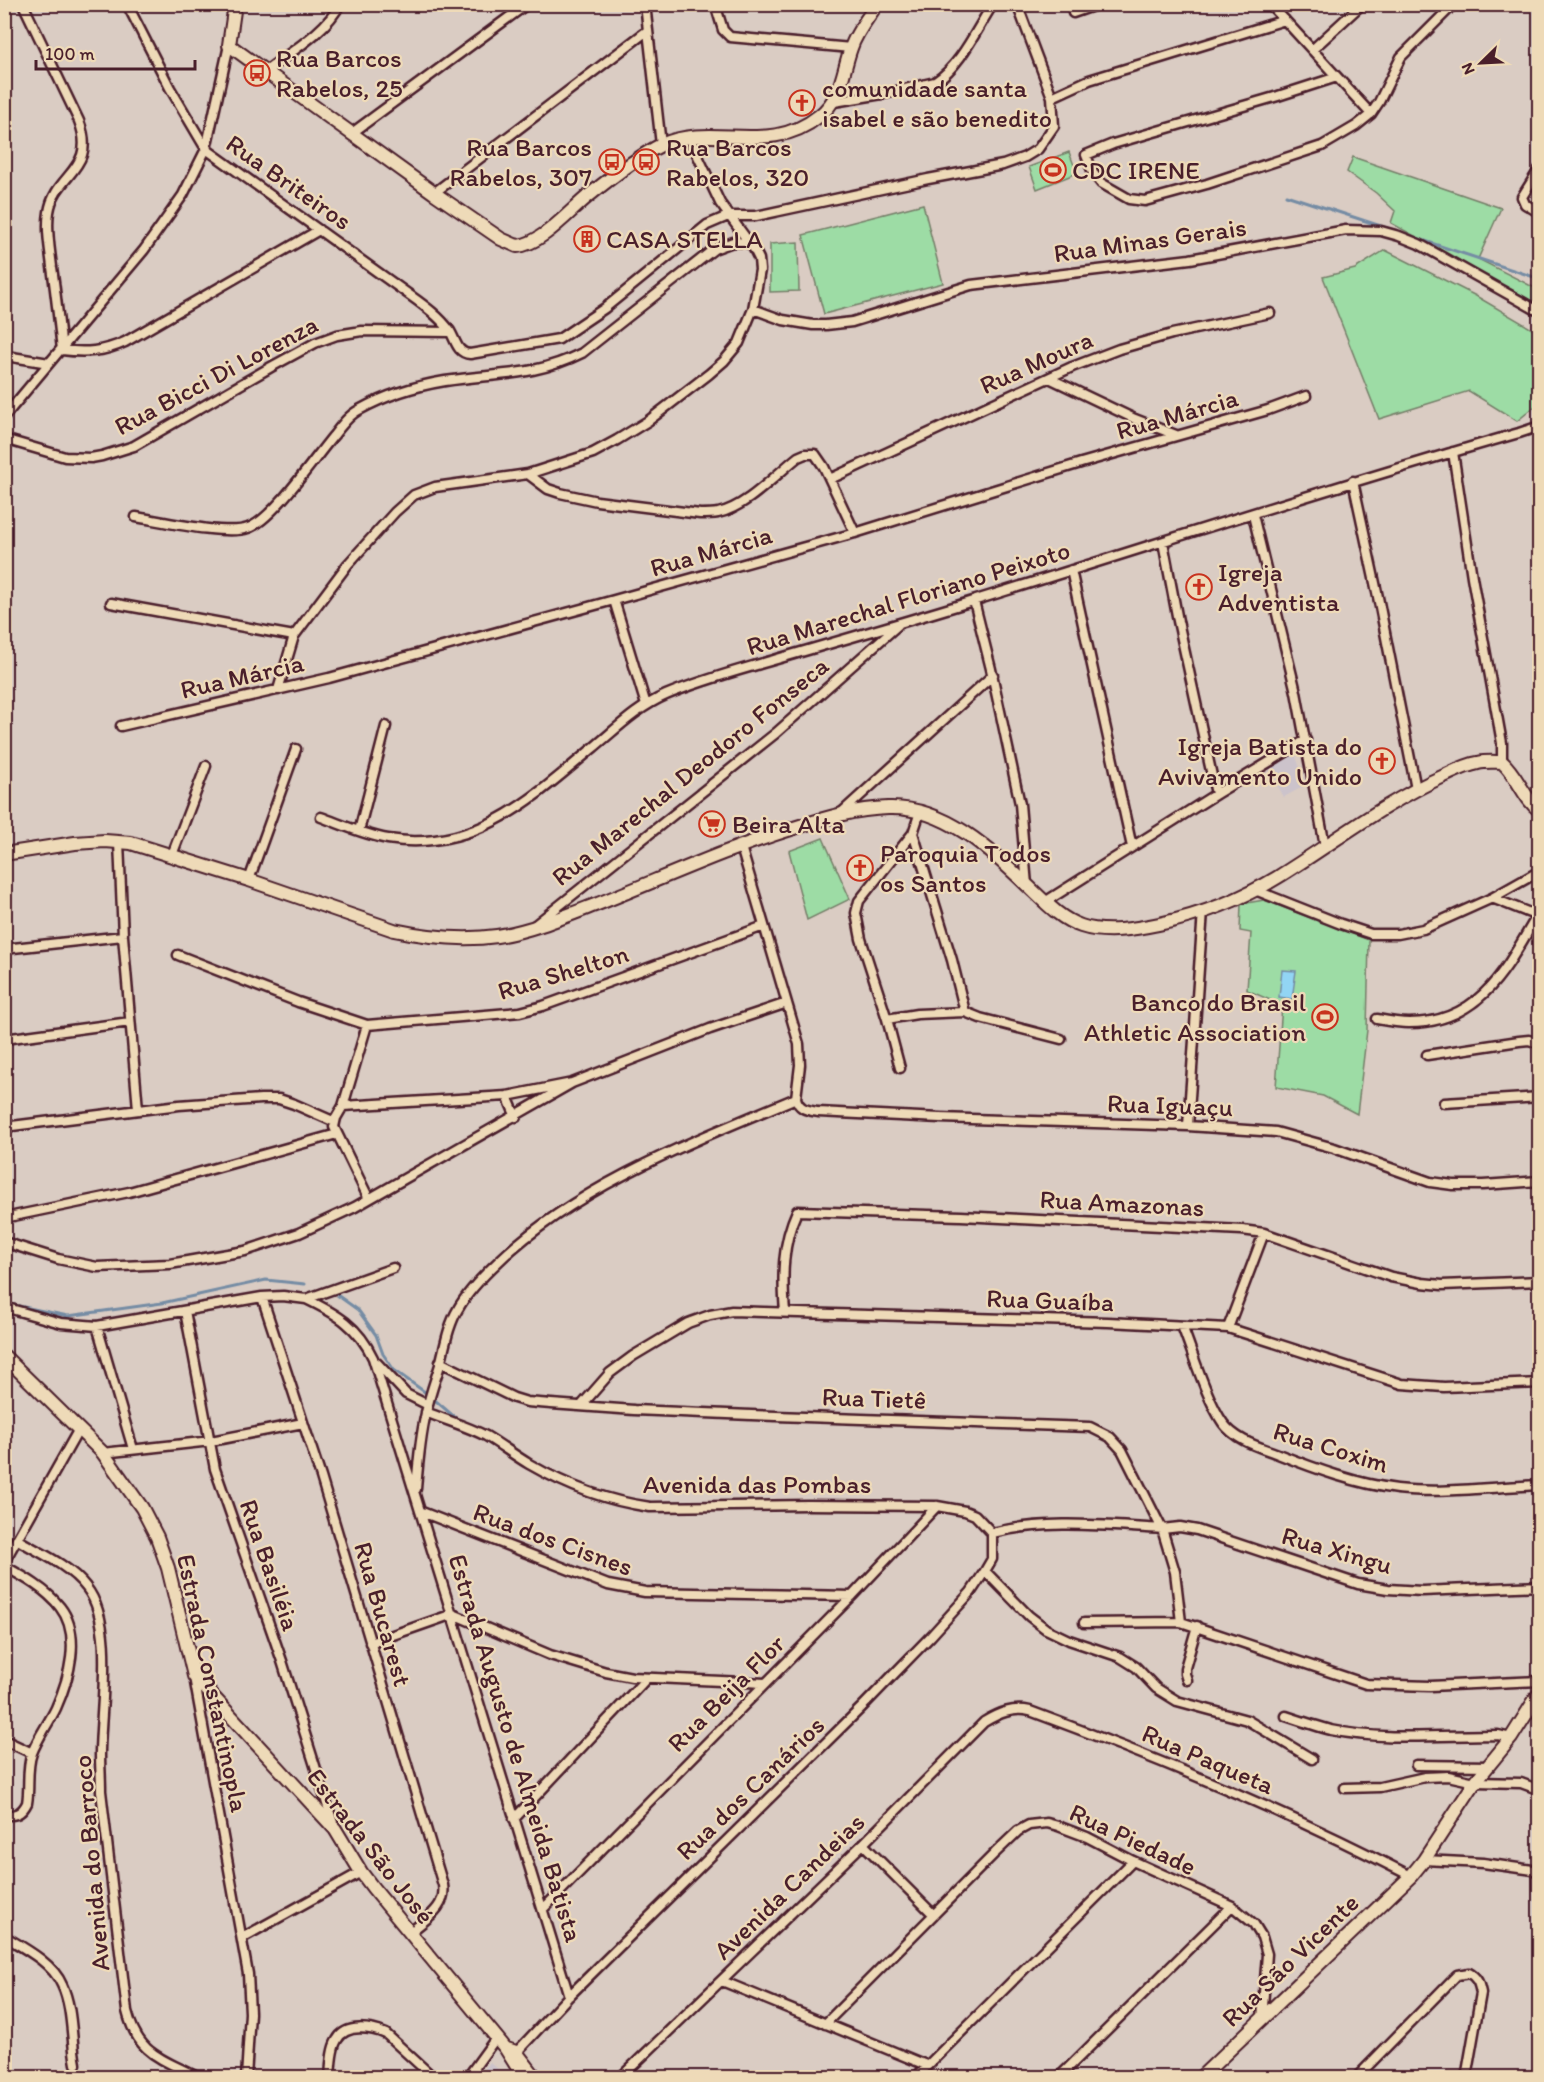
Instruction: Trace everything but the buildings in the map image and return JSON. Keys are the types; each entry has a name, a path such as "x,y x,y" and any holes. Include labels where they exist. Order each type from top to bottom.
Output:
{"street":[{"path":"23,4 85,138 81,158 62,185 49,212 49,236 62,350"},
{"name":"Rua Briteiros","path":"127,4 170,88 206,149 432,312 465,354 560,339 605,308 708,225 728,216"},
{"path":"266,71 329,21 340,4"},
{"path":"352,134 527,4"},
{"path":"645,4 661,145"},
{"path":"715,4 723,30 730,37 851,48"},
{"path":"834,102 888,93 935,82 942,78 959,57 993,4"},
{"path":"728,216 756,216 1013,163 1038,149 1054,126 1052,97 1017,4"},
{"path":"1073,13 1099,4"},
{"path":"1270,4 1371,114"},
{"path":"1312,50 1362,4"},
{"path":"1337,77 1113,144 1086,155 1093,173 1101,183 1129,199 1145,201 1216,181 1322,146 1356,126 1371,114 1401,57 1455,4"},
{"path":"229,45 501,239 511,245 522,246 535,240 618,173 661,145 689,137 774,137 791,132 819,116 834,102 844,77 851,48 875,5"},
{"path":"4,417 144,250 183,195 206,149 229,45 234,6"},
{"path":"1052,97 1089,80 1285,20"},
{"path":"434,193 647,32"},
{"path":"278,690 294,636 348,564 395,512 414,495 435,487 528,474 593,453 648,421 724,361 739,343 753,309 760,270 759,259 728,216 711,186 689,137"},
{"path":"1539,168 1522,194 1528,206 1539,213"},
{"path":"62,350 86,353 125,342 319,230"},
{"name":"Rua Minas Gerais","path":"753,309 783,320 807,325 852,322 971,285 1190,259 1355,230 1381,231 1419,244 1539,312"},
{"path":"136,517 225,530 242,530 251,527 260,522 278,505 341,426 356,412 390,396 418,387 447,381 525,372 562,363 582,352 714,249 733,242 748,241"},
{"name":"Rua Moura","path":"830,479 1049,378 1119,349 1172,334 1269,313"},
{"name":"Rua Bicci Di Lorenza","path":"4,439 65,457 102,456 134,446 271,367 326,339 362,331 450,332"},
{"path":"4,347 5,359 49,363"},
{"path":"1049,378 1135,419 1177,436"},
{"name":"Rua Márcia","path":"121,726 329,678 615,600 855,532 1081,463 1268,410 1306,396"},
{"name":"Rua Marechal Floriano Peixoto","path":"321,817 360,831 413,841 436,840 474,832 522,806 646,705 666,695 702,682 974,601 1353,481 1519,434 1539,426"},
{"path":"1453,452 1472,578 1502,743 1502,762 1531,804 1539,811"},
{"path":"528,474 548,489 597,501 700,514 717,513 730,510 760,489 798,457 812,453 817,455 855,532"},
{"path":"1353,481 1416,789"},
{"path":"1253,514 1306,740 1325,846"},
{"path":"1163,542 1216,794"},
{"path":"1071,570 1131,847"},
{"path":"615,600 646,705"},
{"path":"974,601 993,675 1020,804 1028,885"},
{"path":"111,603 294,636"},
{"name":"Rua Marechal Deodoro Fonseca","path":"533,927 776,732 900,624"},
{"path":"840,814 993,675"},
{"path":"360,831 386,726"},
{"path":"1045,902 1306,740"},
{"path":"249,880 296,749"},
{"path":"4,854 75,843 119,842 172,855 381,927 410,934 473,938 500,936 533,927 741,846 840,814 891,808 920,812 943,821 977,841 1045,902 1070,921 1088,928 1106,929 1154,924 1203,911 1255,890 1416,789 1468,766 1481,762 1502,762"},
{"path":"172,855 206,766"},
{"path":"900,1068 861,939 856,913 859,902 913,833 920,812"},
{"path":"913,833 952,960 965,1011"},
{"path":"119,842 123,936 138,1109"},
{"path":"416,1495 420,1447 427,1407 449,1329 458,1308 484,1275 523,1239 564,1210 612,1182 712,1133 796,1098 800,1065 799,1044 741,846"},
{"path":"1255,890 1341,924 1371,934 1384,934 1423,929 1492,898 1539,871"},
{"path":"1377,1019 1407,1024 1438,1020 1459,1013 1491,989 1538,917 1492,898"},
{"path":"1188,1126 1203,911"},
{"name":"Rua Shelton","path":"367,1025 520,1012 576,995 764,926"},
{"path":"4,949 123,936"},
{"path":"178,955 298,1002 367,1025 343,1106 335,1122 337,1134 369,1199"},
{"path":"4,1242 77,1264 97,1267 170,1264 245,1251 271,1244 325,1222 369,1199 572,1083 710,1029 787,1003"},
{"path":"887,1019 916,1014 965,1011 980,1018 1061,1039"},
{"path":"4,1039 130,1022"},
{"path":"1426,1055 1519,1041 1535,1041 1539,1044"},
{"path":"343,1106 507,1096 572,1083"},
{"path":"507,1096 516,1117"},
{"path":"1444,1103 1539,1097"},
{"name":"Rua Iguaçu","path":"796,1098 803,1109 818,1112 1267,1131 1295,1135 1430,1182 1473,1185 1539,1181"},
{"path":"4,1127 138,1109 218,1101 279,1099 335,1122"},
{"path":"4,1218 129,1192 337,1134"},
{"name":"Rua Amazonas","path":"785,1312 784,1251 789,1228 797,1211 1242,1230 1264,1233 1382,1274 1422,1283 1442,1285 1539,1281"},
{"path":"1228,1328 1264,1233"},
{"path":"306,1299 393,1268"},
{"path":"4,1307 61,1323 97,1326 262,1297 283,1296 306,1299 344,1321 359,1333 373,1358"},
{"name":"Rua Bucarest","path":"262,1297 303,1423 445,1894 437,1910 411,1932"},
{"name":"Rua Basiléia","path":"185,1311 219,1482 285,1672 335,1829"},
{"name":"Rua Guaíba","path":"581,1406 620,1365 688,1323 710,1315 732,1311 1228,1328 1402,1384 1452,1387 1539,1383"},
{"path":"97,1326 133,1449"},
{"name":"Rua Coxim","path":"1182,1326 1218,1414 1230,1431 1243,1440 1310,1467 1399,1489 1446,1490 1539,1485"},
{"name":"Estrada Constantinopla","path":"4,1356 103,1453 141,1508 157,1537 168,1568 194,1676 248,1974 249,2077"},
{"name":"Avenida das Pombas","path":"373,1358 406,1394 427,1407 482,1434 529,1464 565,1483 597,1496 650,1507 937,1506 975,1515 992,1533"},
{"name":"Estrada Augusto de Almeida Batista","path":"373,1358 569,1996"},
{"name":"Rua Tietê","path":"440,1362 521,1400 581,1406 739,1415 1090,1427 1110,1437 1122,1450 1162,1529 1175,1572 1181,1622"},
{"path":"103,1453 211,1441 303,1423"},
{"path":"4,1814 17,1814 27,1803 32,1753 61,1696 69,1671 72,1637 67,1618 60,1607 30,1581 4,1564 79,1429"},
{"name":"Rua Beija Flor","path":"543,1909 852,1596 937,1506"},
{"name":"Rua dos Cisnes","path":"422,1512 608,1585 632,1591 852,1596"},
{"name":"Rua Xingu","path":"992,1533 1024,1526 1050,1524 1162,1529 1180,1527 1197,1530 1358,1584 1388,1589 1422,1591 1539,1586"},
{"name":"Rua dos Canários","path":"511,2053 894,1675 971,1592 992,1559 992,1533"},
{"name":"Avenida do Barroco","path":"18,1540 71,1572 93,1596 100,1621 104,1654 100,1754 101,1791 127,2011 138,2041 148,2050 198,2078"},
{"path":"985,1571 1029,1616 1046,1629 1069,1640 1120,1657 1136,1667 1156,1688 1171,1698 1247,1720 1312,1759"},
{"path":"370,1643 453,1614 578,1665 632,1677 766,1683"},
{"path":"1084,1623 1181,1622 1366,1684 1430,1686 1539,1680"},
{"path":"1187,1680 1185,1674 1187,1661 1197,1626"},
{"name":"Estrada São José","path":"194,1676 335,1829 361,1872 496,2038 536,2078"},
{"path":"514,1819 647,1677"},
{"name":"Rua São Vicente","path":"1200,2078 1411,1876 1475,1782 1511,1738 1539,1692"},
{"name":"Rua Paqueta","path":"984,1722 1005,1711 1030,1710 1265,1805 1358,1848 1411,1876"},
{"path":"1286,1716 1332,1730 1386,1736 1498,1735 1511,1738"},
{"name":"Avenida Candeias","path":"621,2078 863,1844 984,1722"},
{"path":"4,1740 32,1753"},
{"path":"1416,1765 1489,1767"},
{"path":"1346,1788 1369,1788 1425,1777 1448,1776 1475,1782 1521,1783 1539,1790"},
{"name":"Rua Piedade","path":"825,2024 1018,1831 1029,1825 1047,1823 1087,1838 1232,1906 1254,1924 1262,1937 1267,1954 1262,2020"},
{"path":"863,1844 933,1914"},
{"path":"1424,1860 1482,1863 1539,1870"},
{"path":"915,2078 1134,1861"},
{"path":"242,1938 361,1872"},
{"path":"1058,2078 1232,1906"},
{"path":"4,1936 31,1953 56,1975 62,1984 68,2009 75,2064"},
{"path":"1356,2078 1457,1975 1469,1973 1475,1976 1481,1993 1466,2078"},
{"path":"722,1981 926,2065"},
{"path":"330,2078 337,2039 343,2033 361,2029 376,2030 386,2034 434,2078"},
{"path":"467,2078 496,2038"},
{"name":"Estrada São José","path":"511,2053 524,2078"}],"shaded area":[{"path":"1295,754 1306,785 1284,797 1269,770"},
{"path":"490,2062 507,2077 479,2077"}],"green space":[{"name":"CDC IRENE","path":"1069,152 1077,173 1037,189 1029,167"},
{"path":"1353,157 1501,208 1478,259 1539,290 1539,305 1391,223 1395,211 1376,193 1347,172"},
{"path":"923,204 943,283 824,314 803,235"},
{"path":"798,242 799,291 770,292 770,244"},
{"path":"1385,250 1476,296 1539,333 1539,403 1517,421 1469,391 1379,419 1323,277 1355,269"},
{"path":"823,838 850,899 807,920 789,851"},
{"name":"Banco do Brasil Athletic Association","path":"1264,900 1369,940 1367,1030 1357,1114 1323,1096 1276,1087 1282,1005 1247,990 1251,933 1240,931 1241,904"}],"water":[{"path":"1282,970 1296,971 1292,999 1279,997"}],"waterway":[{"path":"1286,195 1393,230"},
{"path":"1404,234 1540,279"},
{"path":"4,1303 68,1316 162,1303 266,1280 305,1284"},
{"path":"337,1295 358,1310 376,1335 383,1354 394,1370 429,1395 458,1420"}],"place":[{"name":"Rua Barcos Rabelos, 25","path":"257,73"},
{"name":"comunidade santa isabel e são benedito","path":"802,103"},
{"name":"Rua Barcos Rabelos, 307","path":"612,162"},
{"name":"Rua Barcos Rabelos, 320","path":"646,162"},
{"name":"CDC IRENE","path":"1053,170"},
{"name":"CASA STELLA","path":"587,239"},
{"name":"Igreja Adventista","path":"1199,587"},
{"name":"Igreja Batista do Avivamento Unido","path":"1382,761"},
{"name":"Beira Alta","path":"712,824"},
{"name":"Paroquia Todos os Santos","path":"860,868"},
{"name":"Banco do Brasil Athletic Association","path":"1325,1017"}]}
